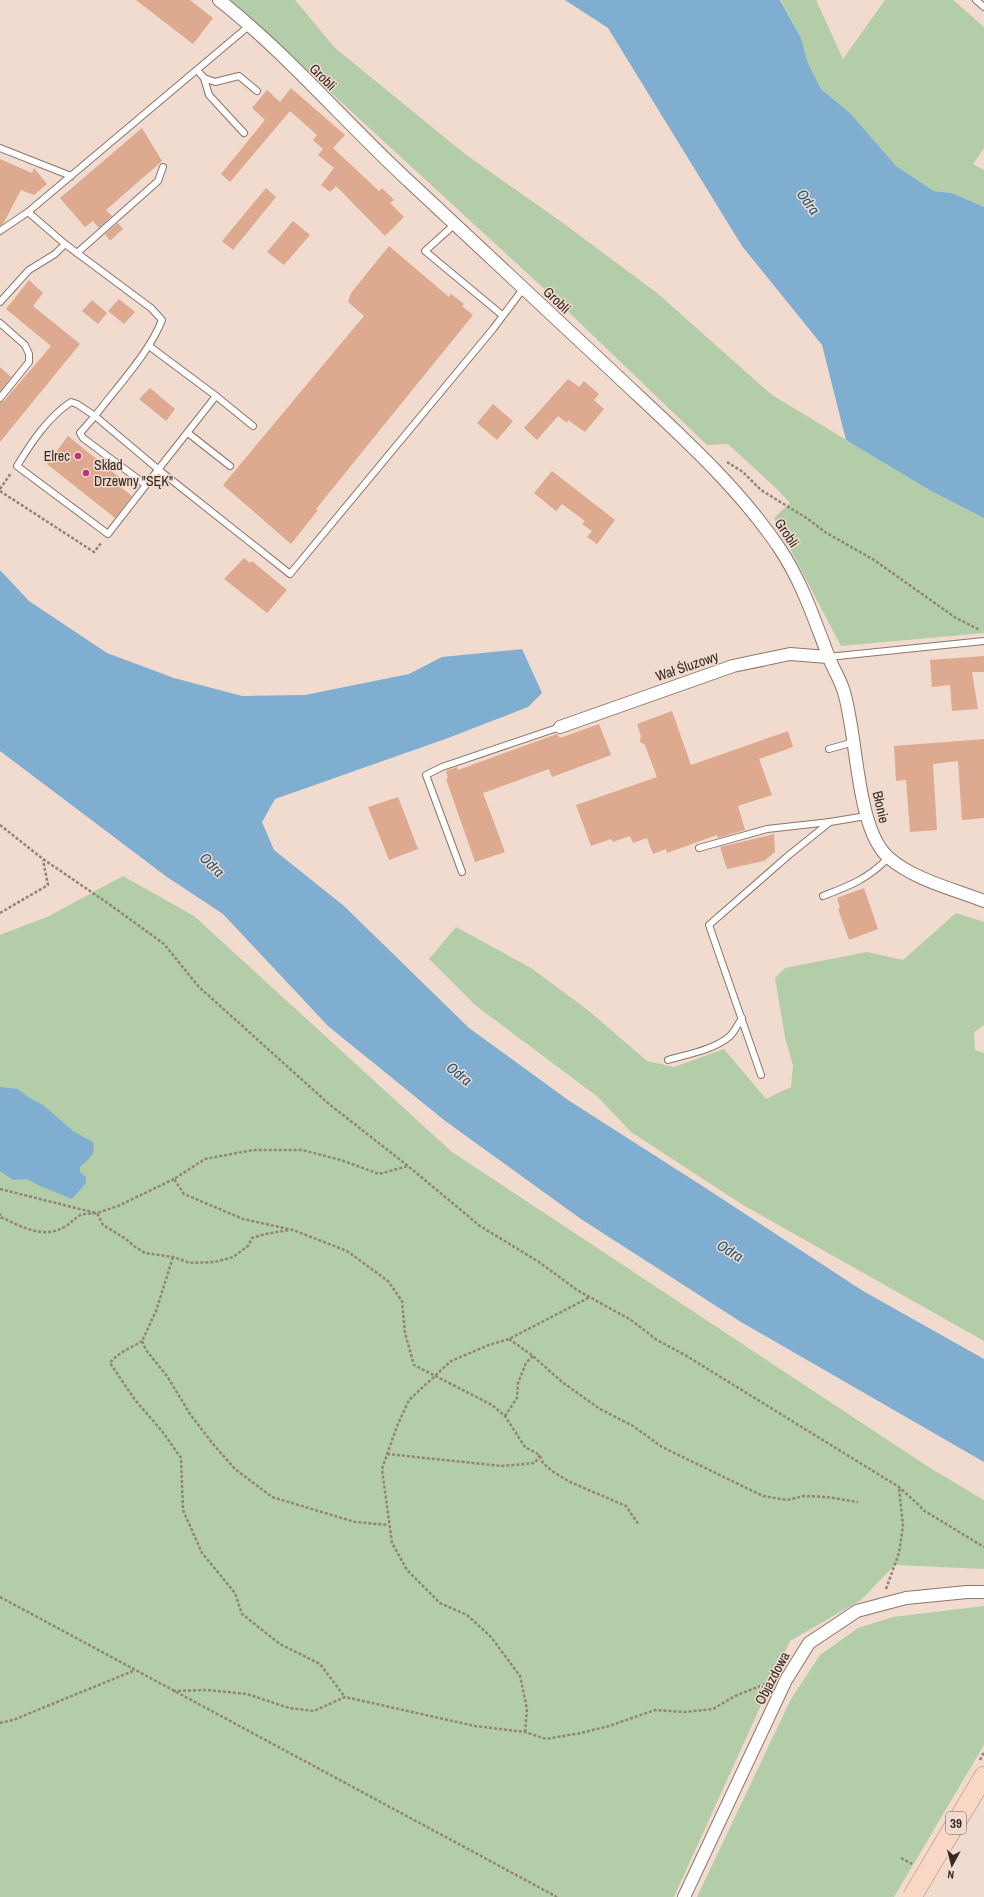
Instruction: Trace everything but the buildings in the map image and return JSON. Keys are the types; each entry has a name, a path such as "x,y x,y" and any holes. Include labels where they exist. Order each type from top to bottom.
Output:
{"main road":[{"name":"39","path":"912,1897 984,1776"}],"street":[{"name":"Grobli","path":"219,0 250,25 376,151 707,462 760,521 781,550 797,578 816,623 828,657"},
{"name":"Wał Śluzowy","path":"560,727 733,666 790,654 828,657"},
{"name":"Błonie","path":"828,657 843,689 854,742 866,816 872,835 888,858 915,875 984,901"},
{"name":"Objazdowa","path":"684,1897 790,1674 809,1643 857,1611 906,1598 967,1592 984,1592"}],"lane":[{"path":"976,0 984,7"},
{"path":"0,231 28,212 250,25"},
{"path":"197,70 204,78 209,95 244,133"},
{"path":"204,78 215,82 239,76 257,91"},
{"path":"0,148 71,176"},
{"path":"77,253 158,181 163,167"},
{"path":"28,212 65,244 151,308 162,320 158,332 149,346 80,433 83,438 146,485"},
{"path":"454,224 425,251 502,315"},
{"path":"0,302 29,270 55,254 65,244"},
{"path":"216,396 188,433 159,470 146,485 108,534 17,466 28,447 61,408 71,402 77,404 95,416 159,470 290,574 493,329 523,289"},
{"path":"0,333 2,326 25,345 29,354 29,362 0,398"},
{"path":"149,346 216,396 253,426"},
{"path":"188,433 230,466"},
{"path":"828,657 984,640"},
{"path":"462,872 426,776 442,767 560,727"},
{"path":"829,749 854,742"},
{"path":"699,848 767,829 830,822 866,816"},
{"path":"761,1075 709,925 789,855 830,822"},
{"path":"823,896 859,882 877,870 888,858"},
{"path":"668,1060 708,1048 729,1037 742,1018"}],"path":[{"path":"707,462 715,456 734,466 743,472 761,490 808,519 824,532 874,560 956,618 984,632"},
{"path":"17,466 0,490 94,552 108,534"},
{"path":"0,825 43,859 164,944 199,987 329,1104 408,1166 480,1226 539,1262 577,1290 631,1320 657,1340 685,1355 899,1487 920,1506 922,1510 984,1547"},
{"path":"0,913 48,885 43,859"},
{"path":"0,1213 0,1218 25,1229 38,1232 58,1230 67,1226 80,1215 97,1213 118,1206 174,1179 205,1158 253,1150 302,1150 341,1160 379,1174 408,1166"},
{"path":"174,1179 184,1194 243,1219 293,1230 347,1251 388,1281 402,1301 406,1334 414,1365 492,1406 505,1416 525,1447 540,1455 543,1463 552,1471 570,1482 626,1506 639,1525"},
{"path":"0,1189 97,1213 103,1225 145,1253 172,1257 190,1263 215,1262 233,1257 248,1246 252,1238 265,1234 293,1230"},
{"path":"172,1257 156,1311 142,1341 129,1350 114,1357 110,1364 134,1400 162,1431 181,1458 183,1510 202,1553 235,1593 242,1614 280,1644 320,1664 345,1697"},
{"path":"525,1732 527,1709 520,1676 491,1637 467,1615 440,1603 407,1570 392,1543 388,1525 382,1469 397,1426 409,1400 436,1377 451,1361 490,1345 509,1340 590,1297"},
{"path":"509,1340 533,1356 562,1382 594,1404 633,1426 662,1447 763,1496 787,1500 804,1496 827,1497 858,1502"},
{"path":"142,1341 146,1350 167,1376 190,1414 213,1444 235,1469 272,1497 355,1522 388,1525"},
{"path":"505,1416 517,1398 518,1383 526,1363 533,1356"},
{"path":"387,1454 502,1466 535,1463 540,1455"},
{"path":"878,1606 884,1596 899,1554 903,1526 899,1487"},
{"path":"0,1597 557,1897"},
{"path":"0,1723 13,1720 134,1670"},
{"path":"173,1691 207,1690 247,1694 289,1708 314,1711 345,1697 475,1726 525,1732 546,1739 609,1726 655,1710 685,1712 713,1709 735,1696 790,1674"}],"green space":[{"path":"230,0 295,0 335,48 465,154 563,223 657,293 772,395 931,491 984,518 984,633 841,646 774,518 790,503 777,489 728,444 707,445 552,296"},
{"path":"781,0 816,0 843,59 885,0 953,0 984,27 984,148 973,164 984,170 984,207 952,193 934,191 896,166 851,114 821,89 808,63 801,38"},
{"path":"123,876 194,916 452,1152 927,1466 984,1500 984,1569 895,1565 861,1600 790,1641 674,1897 0,1897 0,935 49,916"},
{"path":"956,913 984,922 984,1025 974,1032 975,1050 984,1053 984,1341 743,1205 631,1132 598,1097 475,1005 429,959 456,927 531,968 589,1011 647,1061 674,1067 724,1049 766,1099 791,1087 793,1066 785,1037 775,978 785,968 867,952 903,960"},
{"path":"984,1606 984,1745 894,1897 697,1897 791,1699 820,1655 858,1628 893,1617"}],"water":[{"name":"Odra","path":"565,0 780,0 801,38 808,63 821,89 851,114 896,166 934,191 952,193 984,207 984,518 931,491 846,440 822,345 742,246 608,28"},
{"name":"Odra","path":"0,570 29,601 107,653 174,678 242,696 305,695 409,674 442,657 522,649 542,693 528,707 448,738 275,799 262,822 274,850 344,906 469,1028 568,1100 863,1291 984,1359 984,1462 741,1322 581,1219 444,1120 328,1026 223,914 167,877 0,751"},
{"path":"0,1087 18,1089 28,1097 43,1105 73,1131 93,1142 93,1154 80,1167 80,1172 86,1177 86,1183 72,1199 27,1179 13,1180 0,1171"}],"place":[{"name":"Elrec","path":"78,456"},
{"name":"Skład Drzewny \"SĘK\"","path":"86,473"}]}
